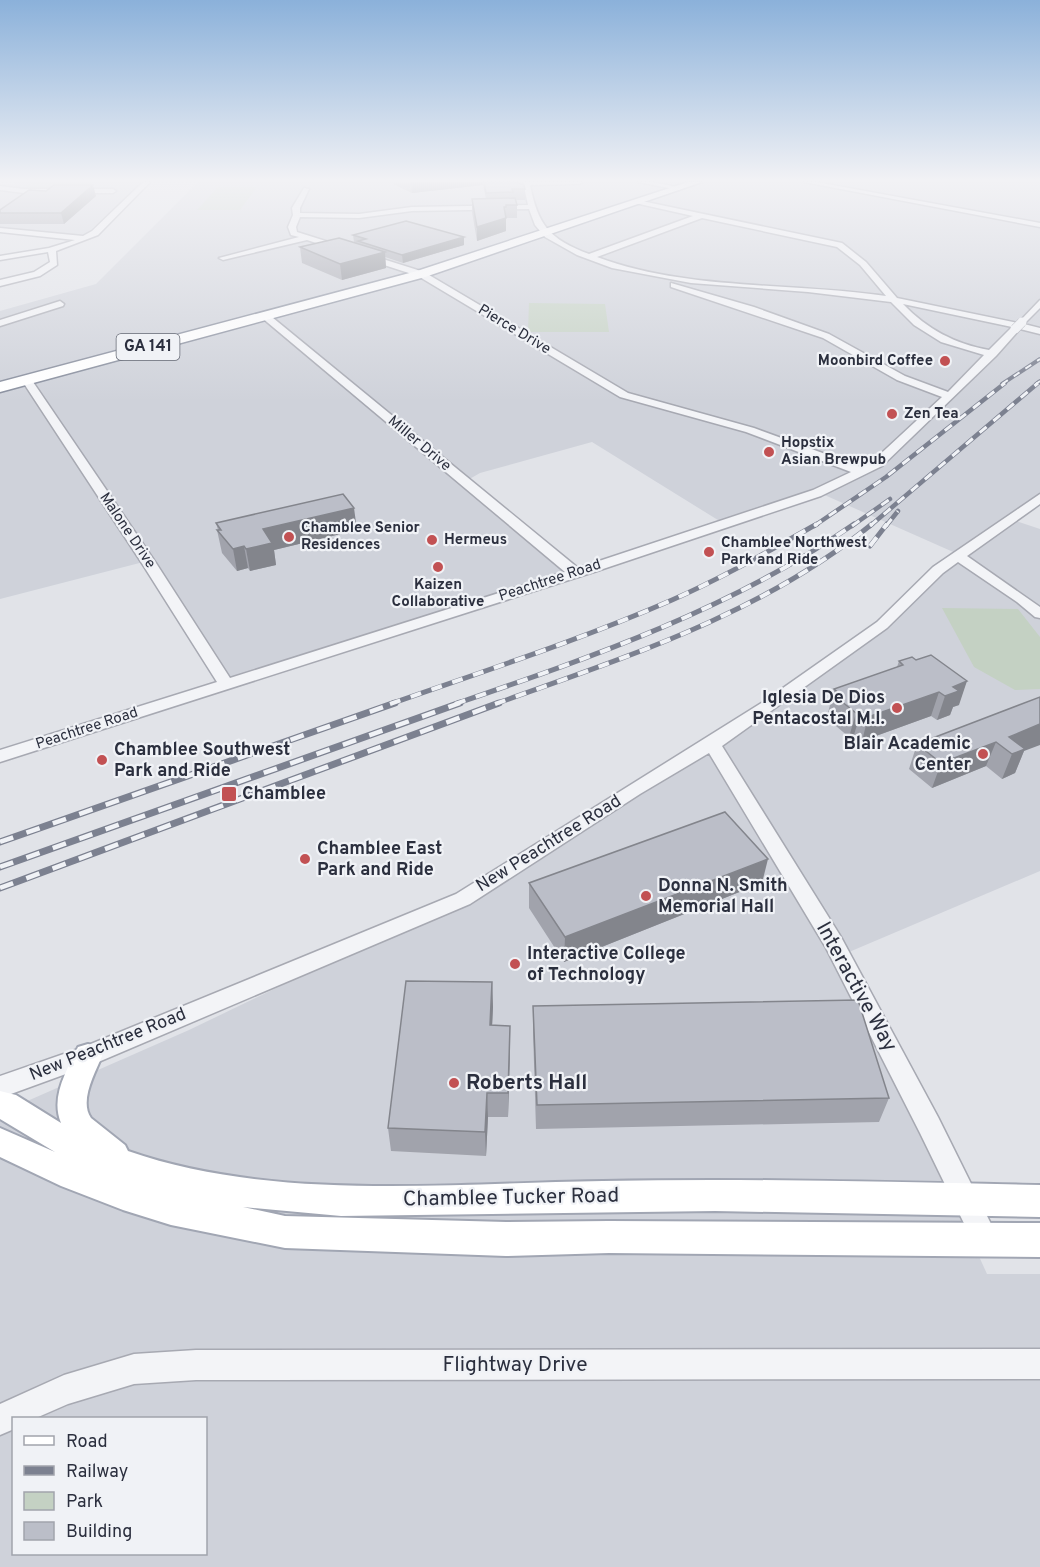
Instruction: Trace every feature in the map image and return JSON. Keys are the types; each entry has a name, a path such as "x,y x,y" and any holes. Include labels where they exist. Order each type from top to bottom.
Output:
{"highway":[{"name":"GA 141","path":"0,387 421,274 479,255"}],"main road":[{"path":"88,1056 73,1095 72,1111 76,1124 129,1167"},
{"name":"Chamblee Tucker Road","path":"0,1105 5,1105 81,1149 129,1167 229,1190 291,1198 358,1201 607,1196 1040,1201"},
{"name":"Chamblee Tucker Road","path":"0,1142 72,1175 123,1195 171,1209 285,1232 506,1239 609,1237 1040,1240"}],"street":[{"path":"0,258 19,255"},
{"path":"0,283 47,269 54,263 53,255"},
{"path":"222,258 234,255"},
{"name":"Pierce Drive","path":"360,255 421,274 624,395 750,430 861,471"},
{"path":"853,255 895,301 930,334 950,344 993,354"},
{"path":"589,256 620,268 761,312 826,336 901,378 950,396"},
{"path":"620,268 674,278 844,293 895,301 1040,331"},
{"name":"Peachtree Road","path":"0,756 817,494 878,463 993,354 1040,303"},
{"path":"0,323 60,304"},
{"path":"914,320 915,315 929,313 979,318"},
{"name":"Miller Drive","path":"264,315 575,573"},
{"name":"Malone Drive","path":"26,379 149,563 226,684"},
{"name":"New Peachtree Road","path":"0,1087 88,1056 463,899 634,790 712,744 882,625 938,570 1040,498"},
{"path":"959,557 1022,599 1040,614"},
{"path":"938,570 960,566 974,567"},
{"name":"Interactive Way","path":"712,744 834,943 929,1125 985,1239"},
{"name":"Flightway Drive","path":"0,1420 64,1390 134,1369 196,1365 1040,1364"}],"shaded area":[{"path":"125,255 1040,255 1040,494 1007,518 1040,529 1040,871 842,955 987,1274 1040,1274 1040,1567 0,1567 0,1113 189,1030 472,894 860,643 960,555 820,493 726,525 592,442 480,473 466,481 575,573 226,684 155,559 0,599 0,311 96,284"}],"green space":[{"path":"529,303 605,304 609,332 528,332"},
{"path":"942,608 1018,609 1040,637 1040,689 1015,690 974,667"}],"building":[{"path":"319,255 373,255 340,264"},
{"path":"343,494 354,508 263,529 272,543 246,549 244,546 233,549 217,530 221,530 216,523"},
{"path":"931,655 967,681 953,687 959,691 945,696 939,692 868,717 861,711 856,713 836,697 841,695 834,689 903,665 899,661 912,657 916,660"},
{"path":"1040,697 1040,724 1009,737 1025,749 1012,754 996,742 941,763 917,744"},
{"path":"725,812 768,859 565,937 529,883"},
{"name":"Roberts Hall","path":"406,981 492,982 490,1025 510,1026 508,1093 487,1093 485,1132 388,1128"},
{"path":"858,1000 889,1098 537,1105 533,1006"}],"railway":[{"path":"1002,384 1040,359"},
{"path":"1036,384 1040,381"},
{"path":"817,524 886,477 1005,383"},
{"path":"870,526 1038,383"},
{"path":"852,526 890,499"},
{"path":"886,526 898,511"},
{"path":"390,704 637,615 727,573 817,524"},
{"path":"455,704 610,649 661,628 760,581 808,554 854,524"},
{"path":"495,704 643,650 739,608 830,556 872,524"},
{"path":"870,546 887,524"},
{"path":"0,842 395,703"},
{"path":"0,867 460,703"},
{"path":"0,888 499,703"}],"place":[{"name":"Moonbird Coffee","path":"945,361"},
{"name":"Zen Tea","path":"892,414"},
{"name":"Hopstix Asian Brewpub","path":"769,452"},
{"name":"Chamblee Senior Residences","path":"289,537"},
{"name":"Hermeus","path":"432,540"},
{"name":"Chamblee Northwest Park and Ride","path":"709,552"},
{"name":"Kaizen Collaborative","path":"438,567"},
{"name":"Iglesia De Dios Pentacostal M.I.","path":"897,708"},
{"name":"Blair Academic Center","path":"983,754"},
{"name":"Chamblee Southwest Park and Ride","path":"102,760"},
{"name":"Chamblee","path":"229,794"},
{"name":"Chamblee East Park and Ride","path":"305,859"},
{"name":"Donna N. Smith Memorial Hall","path":"646,896"},
{"name":"Interactive College of Technology","path":"515,964"},
{"name":"Roberts Hall","path":"454,1083"}]}
